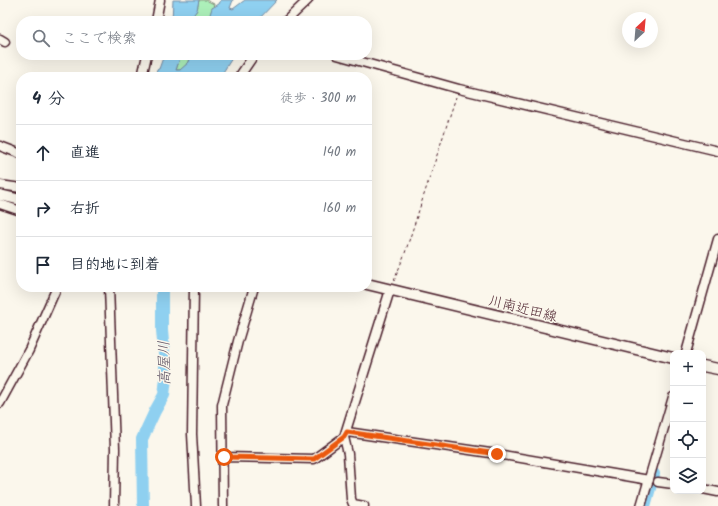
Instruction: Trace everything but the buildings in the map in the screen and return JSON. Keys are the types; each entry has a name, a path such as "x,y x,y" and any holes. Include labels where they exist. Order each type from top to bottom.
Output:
{"main road":[{"path":"0,195 16,199"},
{"name":"川南近田線","path":"372,285 670,357"},
{"path":"706,367 718,369"}],"street":[{"path":"157,16 159,0"},
{"path":"291,16 308,0"},
{"path":"142,72 146,60"},
{"path":"242,72 251,60"},
{"path":"355,60 459,89 718,151"},
{"path":"0,146 16,152"},
{"path":"0,185 16,187"},
{"path":"0,204 16,209"},
{"path":"687,350 716,267 718,239"},
{"path":"364,506 353,504 351,499 346,435 390,290"},
{"path":"0,403 29,350 55,292"},
{"path":"109,292 115,449 114,506"},
{"path":"194,292 192,434 196,506"},
{"path":"224,506 222,405 238,341 253,292"},
{"path":"641,506 670,407"},
{"path":"224,457 314,459 346,435 497,454 648,480"},
{"path":"658,482 670,484"},
{"path":"706,490 718,492"}],"path":[{"path":"390,290 405,253 459,89"}],"green space":[{"path":"199,0 206,0 214,4 210,16 193,16 197,10"},
{"path":"179,60 190,60 183,70 176,70"}],"water":[{"path":"173,0 199,0 197,10 193,16 172,16"},
{"path":"221,0 233,0 230,8 233,9 245,0 277,0 262,16 210,16 212,8 219,4"},
{"path":"162,60 179,60 176,70 180,70 190,60 231,60 223,72 156,72 157,69 159,69"}],"waterway":[{"name":"高屋川","path":"143,506 142,439 164,395 166,378 162,330 162,292"},
{"path":"645,506 654,474"}],"route":[{"path":"224,457 314,459 344,437 347,432 497,454"}]}
